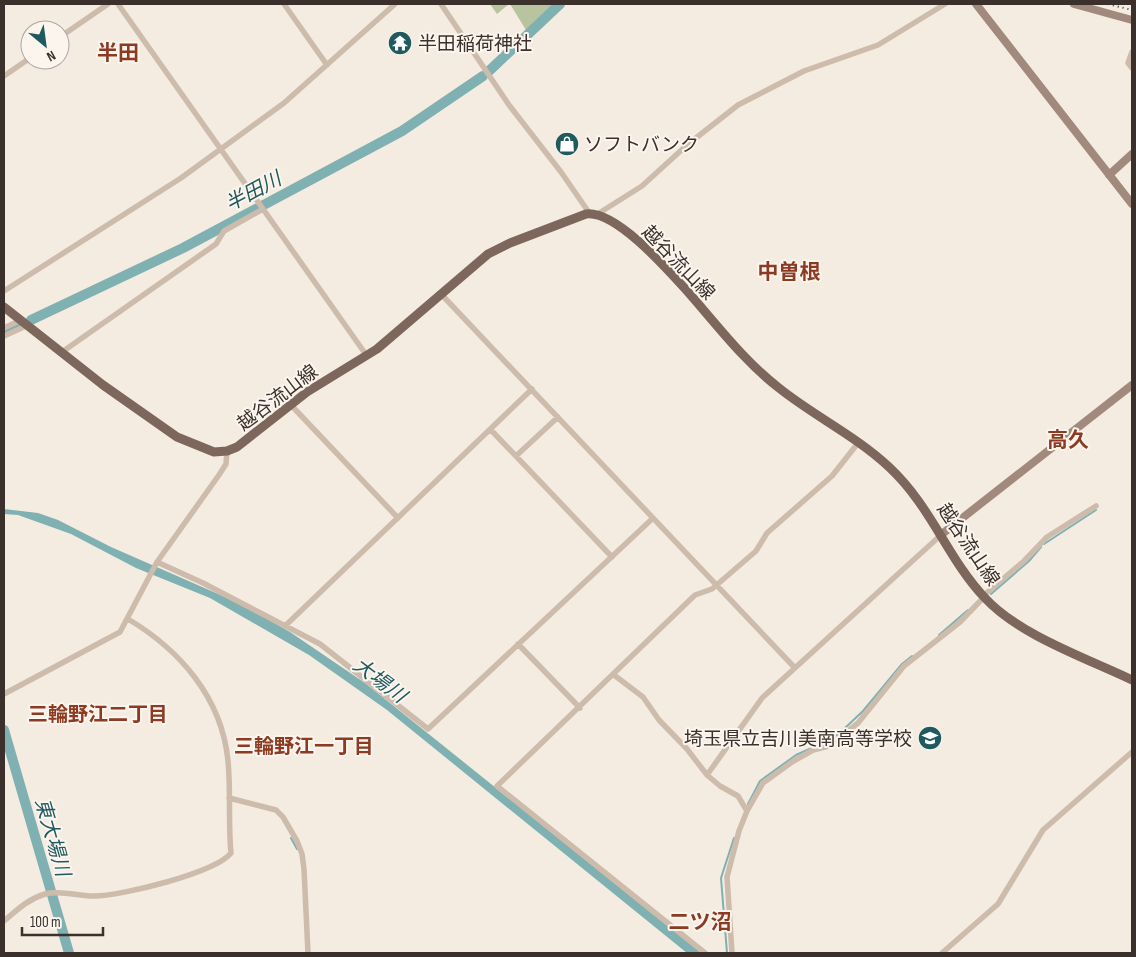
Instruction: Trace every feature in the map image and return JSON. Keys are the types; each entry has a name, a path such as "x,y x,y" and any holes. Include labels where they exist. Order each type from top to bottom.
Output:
{"main road":[{"name":"越谷流山線","path":"4,307 103,385 177,438 206,450 227,452 244,443 290,404 367,356 496,250 593,214 623,230 649,249 752,364 773,383 858,443 900,477 926,509 964,570 984,597 1020,626 1132,680"}],"street":[{"path":"70,30 108,4"},
{"path":"118,4 367,356"},
{"path":"284,4 327,65"},
{"path":"4,290 152,197 284,103 395,4"},
{"path":"441,4 508,105 593,214 642,186 687,146 738,105 789,77 878,45 946,4"},
{"path":"976,4 1132,204"},
{"path":"1074,4 1132,20"},
{"path":"1132,52 1128,63 1132,68"},
{"path":"4,76 20,65"},
{"path":"1109,175 1132,154"},
{"path":"62,352 216,244 224,231 262,207"},
{"path":"441,294 795,668"},
{"path":"4,328 24,323"},
{"path":"4,336 24,323"},
{"path":"707,774 762,698 942,534 1132,385"},
{"path":"285,626 532,389"},
{"path":"290,404 398,518"},
{"path":"516,456 558,417"},
{"path":"491,430 612,557"},
{"path":"705,953 497,786 695,595 717,586 756,551 767,533 832,476 858,443"},
{"path":"4,694 120,632 157,563 226,464 227,452"},
{"path":"732,953 727,877 746,809 763,783 792,762 813,750 829,746 858,723 904,666 960,622 1047,537 1082,517 1096,506"},
{"path":"157,563 320,644 428,729 652,518"},
{"path":"4,921 24,903 48,893 96,896 123,893 217,865 231,853 225,741 204,688 165,643 128,619"},
{"path":"518,644 580,708"},
{"path":"614,674 643,697 659,720 687,749 707,774 720,786 738,796 746,809"},
{"path":"942,953 998,904 1043,830 1132,752"},
{"path":"229,798 276,810 283,817 297,841 302,854 304,869 308,953"}],"green space":[{"path":"490,4 509,4 497,14"},
{"path":"510,4 555,4 526,30"}],"water":[{"path":"4,509 38,513 58,520 111,547 241,604 290,632 365,683 702,953 687,953 387,710 309,655 210,598 136,568 71,534 18,515 4,514"}],"waterway":[{"name":"半田川","path":"489,71 560,4"},
{"name":"半田川","path":"31,320 183,248 402,131 483,76"},
{"name":"半田川","path":"4,332 19,326"},
{"path":"1044,544 1096,510"},
{"path":"991,594 1029,561 1041,547"},
{"path":"939,635 968,610"},
{"path":"748,804 760,781 796,755 832,739 863,711 902,664 912,656"},
{"name":"東大場川","path":"4,730 69,953"},
{"path":"291,838 297,849"},
{"path":"727,953 721,878 734,838"}],"railway":[{"path":"1108,4 1132,10"}],"place":[{"name":"半田稲荷神社","path":"400,43"},
{"name":"ソフトバンク","path":"567,144"},
{"name":"埼玉県立吉川美南高等学校","path":"930,738"}],"district":[{"name":"半田","path":"118,53"},
{"name":"中曽根","path":"789,272"},
{"name":"高久","path":"1068,440"},
{"name":"三輪野江二丁目","path":"98,714"},
{"name":"三輪野江一丁目","path":"304,746"},
{"name":"二ツ沼","path":"700,922"}],"water label":[{"name":"大場川","path":"380,680"}]}
